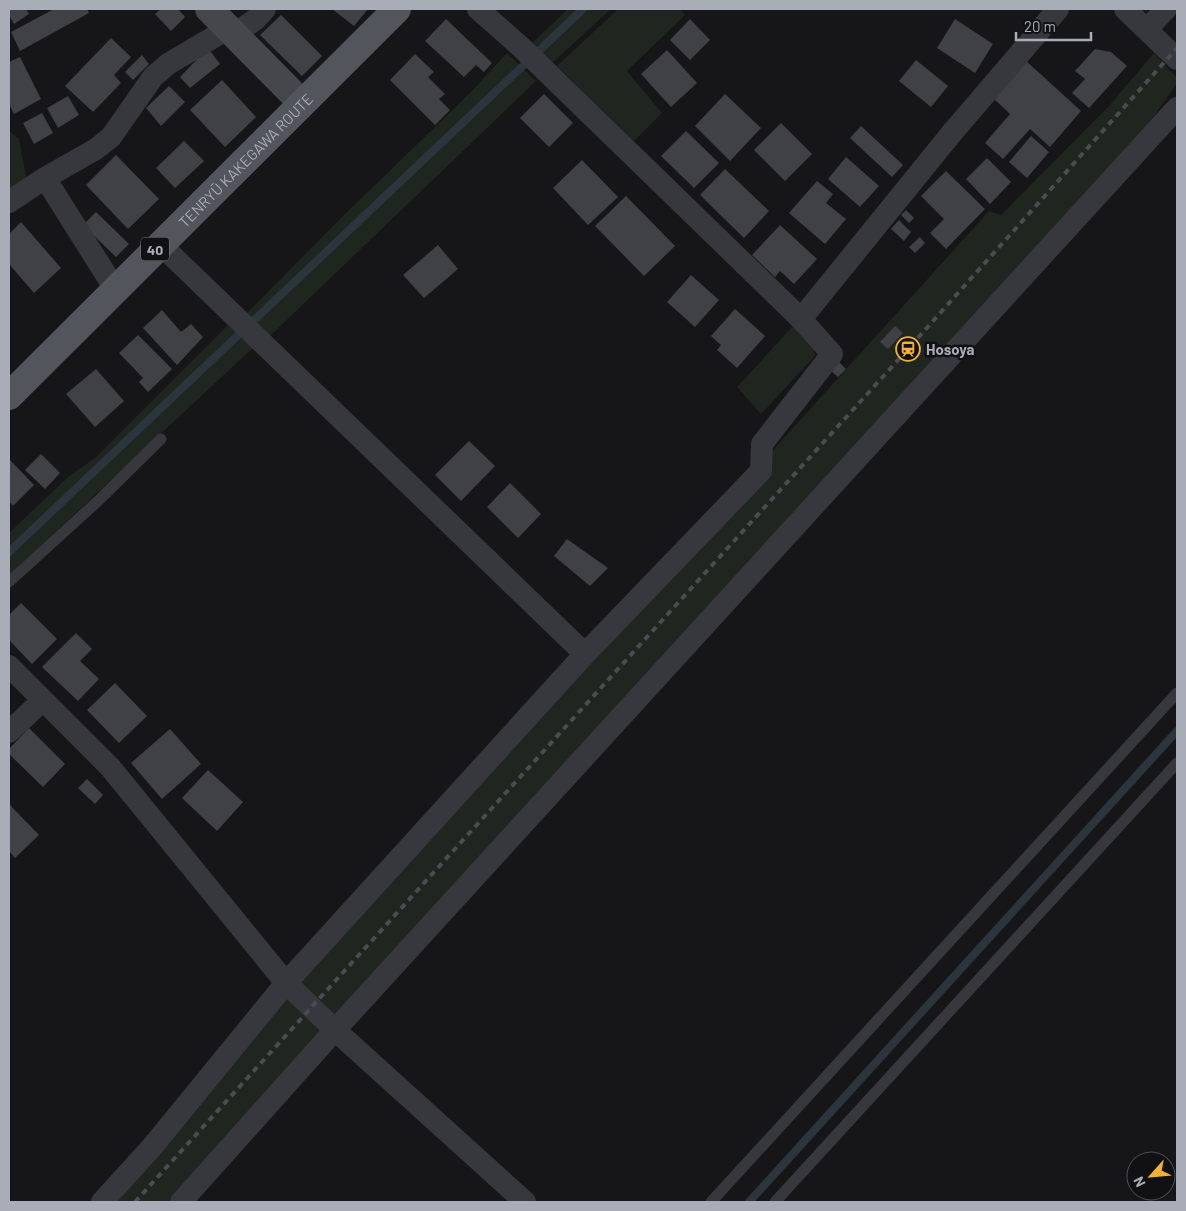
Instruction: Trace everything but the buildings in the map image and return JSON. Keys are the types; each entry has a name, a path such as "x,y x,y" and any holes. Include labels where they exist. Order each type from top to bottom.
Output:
{"main road":[{"name":"TENRYŪ KAKEGAWA ROUTE","path":"9,396 397,9"}],"street":[{"path":"209,9 302,103"},
{"path":"9,202 45,178 96,149 111,137 153,77 168,64 256,20 265,9"},
{"path":"102,1202 152,1148 286,984 585,654 761,471 762,444 832,354 801,319 522,48 478,9"},
{"path":"801,319 951,134 1058,9"},
{"path":"1125,9 1177,59"},
{"path":"1147,29 1166,9"},
{"path":"181,1202 335,1030 1177,108"},
{"path":"45,178 115,289"},
{"path":"160,244 585,654"},
{"path":"9,666 110,766 286,984 525,1202"},
{"path":"9,732 43,700"}],"lane":[{"path":"9,582 99,500 161,439"},
{"path":"711,1202 1177,693"},
{"path":"775,1202 1177,763"}],"shaded area":[{"path":"568,9 611,9 551,64 529,46"},
{"path":"618,9 680,9 685,15 627,71 662,113 634,141 557,66"},
{"path":"507,53 536,81 270,336 247,313 345,214 468,95"},
{"path":"1154,53 1177,78 1177,83 1144,131 174,1202 103,1202 342,927 989,211 1001,215 1108,107"},
{"path":"9,131 19,139 27,182 9,194"},
{"path":"231,322 255,346 9,575 9,533 69,476 95,458"},
{"path":"794,325 811,341 815,356 761,414 737,387"}],"waterway":[{"path":"9,552 583,9"},
{"path":"749,1202 1177,731"}],"railway":[{"path":"135,1202 908,349 1177,48"}],"place":[{"name":"Hosoya","path":"908,349"}]}
